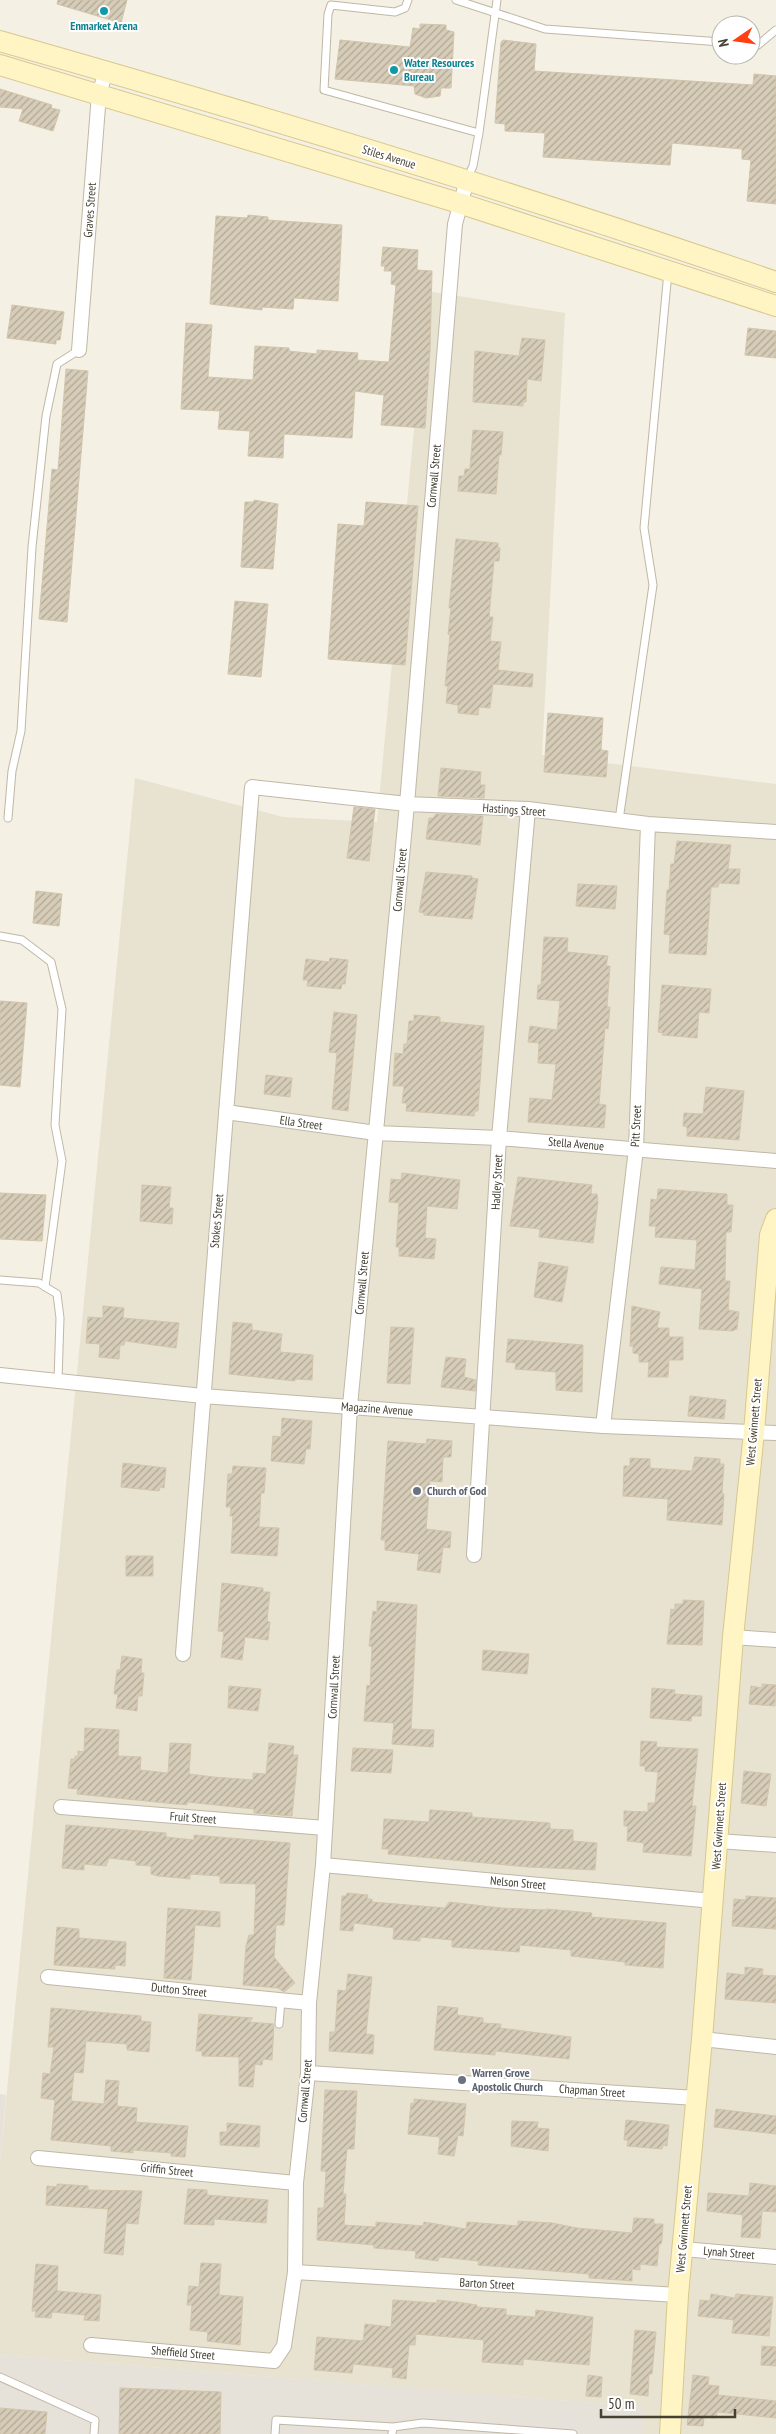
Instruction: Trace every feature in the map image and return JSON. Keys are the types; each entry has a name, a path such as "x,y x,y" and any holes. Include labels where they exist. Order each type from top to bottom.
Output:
{"street":[{"name":"Stiles Avenue","path":"0,41 467,180 605,223 776,282"},
{"name":"Stiles Avenue","path":"0,65 459,203 776,306"},
{"name":"Graves Street","path":"79,350 99,94 106,71"},
{"name":"Cornwall Street","path":"274,2361 284,2346 295,2272 296,2183 308,2073 309,2003 323,1865 350,1406 407,804 454,234 459,203 467,180"},
{"name":"Hastings Street","path":"252,788 407,804 528,810 648,824 776,832"},
{"name":"Stokes Street","path":"183,1654 252,788"},
{"name":"Hadley Street","path":"474,1555 499,1138 528,810"},
{"name":"Pitt Street","path":"603,1426 636,1149 648,824"},
{"name":"Ella Street","path":"226,1112 376,1133"},
{"name":"Stella Avenue","path":"376,1133 499,1138 776,1161"},
{"name":"West Gwinnett Street","path":"670,2434 678,2295 702,2039 734,1636 774,1230"},
{"name":"Magazine Avenue","path":"0,1375 203,1396 482,1417 603,1426 776,1433"},
{"path":"734,1636 776,1640"},
{"name":"Fruit Street","path":"61,1807 325,1828"},
{"path":"718,1841 776,1845"},
{"name":"Nelson Street","path":"323,1865 713,1901"},
{"name":"Dutton Street","path":"48,1977 309,2003"},
{"path":"702,2039 776,2047"},
{"name":"Chapman Street","path":"308,2073 696,2098"},
{"name":"Griffin Street","path":"38,2158 296,2183"},
{"name":"Lynah Street","path":"683,2249 776,2257"},
{"name":"Barton Street","path":"295,2272 678,2295"},
{"name":"Sheffield Street","path":"91,2344 274,2361"}],"lane":[{"path":"408,0 405,8 395,12 331,5 328,14 324,90 479,133"},
{"path":"456,0 494,14 545,29 711,41"},
{"path":"467,180 474,166 497,0"},
{"path":"761,42 776,30"},
{"path":"619,820 653,585 644,528 668,271"},
{"path":"8,818 12,771 21,731 32,548 46,416 57,364 79,350"},
{"path":"0,936 22,940 50,962 62,1009 55,1125 62,1161 46,1287"},
{"path":"0,1280 39,1283 57,1294 60,1318 58,1381"},
{"path":"279,2024 281,2001"},
{"path":"0,2378 95,2420 94,2434"},
{"path":"275,2434 276,2420 392,2430 423,2423 573,2434"}],"shaded area":[{"path":"427,291 565,313 542,755 776,784 776,2434 642,2434 644,2407 0,2355 0,2162 135,778 283,817 377,822"},
{"path":"0,2094 6,2095 0,2162"},
{"path":"0,2355 645,2407 642,2434 0,2434"}],"building":[{"name":"Enmarket Arena","path":"58,0 127,0 121,23 57,4"},
{"name":"Water Resources Bureau","path":"420,24 446,25 446,30 454,32 451,88 441,88 440,96 426,98 415,94 414,86 335,79 340,40 410,47 413,28 420,29"},
{"path":"503,40 536,44 534,71 753,85 754,74 776,76 776,204 747,201 751,160 742,159 742,149 672,143 670,165 543,157 545,133 505,131 505,124 495,123 501,42"},
{"path":"0,89 52,105 51,108 60,110 53,131 19,121 23,109 0,107"},
{"path":"248,215 268,217 268,220 342,225 338,301 294,298 293,309 262,307 262,310 210,304 216,216 247,218"},
{"path":"383,247 418,250 417,270 432,271 430,351 425,428 381,425 384,395 355,391 352,438 284,434 283,458 248,456 250,431 218,429 220,411 181,409 186,323 212,325 208,377 253,380 255,346 289,348 289,351 317,354 317,350 358,353 357,360 389,362 396,285 391,284 392,271 384,271 385,266 381,266"},
{"path":"12,305 64,312 60,340 56,340 56,344 7,338"},
{"path":"748,328 776,331 776,358 745,355"},
{"path":"522,338 545,340 541,381 527,379 526,402 523,402 523,406 473,402 475,351 519,356"},
{"path":"66,369 88,371 67,622 39,619 52,469 58,470"},
{"path":"473,430 503,432 496,494 458,491 459,476 464,476 465,469 470,469"},
{"path":"254,500 278,504 273,569 241,567 245,502 254,502"},
{"path":"366,502 418,506 405,665 328,659 338,524 364,526"},
{"path":"456,539 498,543 500,548 499,561 494,561 489,617 493,617 490,641 501,642 498,670 533,674 532,687 493,684 490,708 479,707 478,715 458,713 458,705 446,703 448,686 445,686 451,608 449,608"},
{"path":"235,601 268,604 261,677 228,674"},
{"path":"548,713 603,718 601,750 608,751 606,777 544,772"},
{"path":"441,768 481,772 480,785 485,785 484,798 438,796"},
{"path":"354,807 375,809 369,861 347,858"},
{"path":"436,814 483,816 480,845 426,839 429,818 433,818"},
{"path":"677,841 731,845 728,869 740,869 739,884 719,883 718,887 711,887 706,955 669,953 670,935 664,934 667,890 669,890 671,864 674,864"},
{"path":"426,872 472,876 472,878 478,879 472,919 424,915 424,913 419,912"},
{"path":"578,884 617,886 615,909 576,906"},
{"path":"36,891 62,894 59,926 33,923"},
{"path":"544,937 568,938 567,952 608,956 606,966 610,966 607,1007 610,1007 608,1029 605,1028 599,1104 606,1105 604,1128 528,1122 530,1098 552,1100 556,1064 538,1063 539,1043 528,1042 530,1026 557,1030 560,1001 537,999 538,985 541,985"},
{"path":"330,958 348,960 345,984 342,984 341,989 307,986 308,980 303,980 306,959 329,962"},
{"path":"662,985 711,989 709,1013 699,1012 697,1038 662,1035 663,1033 658,1032"},
{"path":"0,1001 27,1003 20,1087 0,1085"},
{"path":"334,1012 357,1015 348,1111 332,1109 337,1053 329,1052"},
{"path":"414,1015 440,1017 440,1022 484,1026 478,1111 475,1111 474,1116 406,1111 407,1103 402,1103 404,1086 393,1086 395,1053 403,1054 404,1044 407,1044 409,1021 414,1021"},
{"path":"266,1075 292,1078 290,1097 264,1094"},
{"path":"706,1087 744,1091 739,1140 687,1136 687,1127 683,1126 684,1113 703,1114"},
{"path":"402,1173 460,1180 457,1209 427,1206 425,1238 436,1239 434,1259 399,1256 399,1247 396,1247 399,1203 389,1202 391,1179 401,1180"},
{"path":"518,1177 592,1185 591,1194 597,1194 598,1202 593,1243 539,1237 540,1229 510,1226"},
{"path":"142,1185 171,1187 169,1208 173,1208 172,1224 140,1221"},
{"path":"658,1189 727,1194 727,1205 733,1205 731,1232 726,1232 725,1281 730,1281 728,1310 739,1312 737,1329 732,1331 699,1329 702,1289 659,1284 661,1267 695,1270 697,1240 655,1237 656,1226 649,1226 651,1199 657,1200"},
{"path":"0,1193 46,1195 42,1241 0,1239"},
{"path":"539,1262 568,1267 562,1302 534,1297"},
{"path":"103,1306 124,1308 123,1318 179,1323 176,1348 125,1341 124,1345 120,1345 119,1359 99,1357 100,1344 86,1343 88,1317 103,1318"},
{"path":"632,1306 660,1312 657,1328 669,1328 669,1337 683,1337 683,1360 669,1360 668,1377 648,1377 649,1362 639,1362 639,1354 633,1353 633,1346 630,1346"},
{"path":"233,1322 252,1324 252,1330 282,1334 280,1352 313,1355 312,1380 295,1379 295,1381 229,1374"},
{"path":"391,1327 414,1328 410,1384 387,1383"},
{"path":"508,1339 583,1345 582,1392 556,1390 556,1372 515,1369 516,1363 506,1362"},
{"path":"446,1357 466,1359 464,1377 476,1380 475,1391 441,1387"},
{"path":"690,1396 726,1400 724,1419 688,1416"},
{"path":"282,1418 312,1421 310,1449 306,1449 304,1464 271,1461 273,1436 281,1437"},
{"path":"427,1439 452,1441 451,1457 443,1457 442,1482 430,1481 426,1529 451,1532 450,1548 443,1547 440,1573 417,1570 419,1554 385,1550 385,1540 381,1540 388,1441 426,1444"},
{"path":"695,1457 720,1459 720,1464 724,1464 722,1525 667,1520 668,1499 623,1496 624,1466 630,1466 630,1458 650,1459 650,1468 692,1471"},
{"path":"123,1463 166,1468 164,1488 160,1487 159,1491 121,1487"},
{"path":"233,1466 266,1468 264,1493 261,1493 259,1527 279,1528 277,1556 231,1553 233,1516 230,1516 231,1507 226,1507 228,1474 232,1474"},
{"path":"126,1556 153,1556 153,1576 126,1576"},
{"path":"222,1583 263,1588 263,1592 270,1592 267,1621 270,1622 268,1640 245,1637 242,1660 221,1657 224,1632 218,1631"},
{"path":"683,1600 704,1601 702,1645 667,1644 671,1609 675,1610 675,1604 683,1604"},
{"path":"377,1601 417,1605 411,1729 434,1730 433,1747 392,1744 394,1723 364,1721 367,1685 370,1686 372,1647 369,1646 373,1611 377,1612"},
{"path":"483,1650 529,1654 527,1674 482,1670"},
{"path":"122,1656 142,1659 141,1673 144,1673 142,1696 138,1696 137,1711 116,1708 118,1694 114,1694 117,1670 120,1670"},
{"path":"762,1684 776,1685 775,1706 749,1704 751,1686 762,1688"},
{"path":"229,1686 261,1689 258,1711 228,1708"},
{"path":"652,1688 675,1690 674,1694 702,1696 701,1716 692,1716 691,1721 650,1718"},
{"path":"85,1728 119,1730 118,1756 141,1757 140,1770 168,1773 170,1743 191,1744 189,1774 214,1777 253,1780 253,1773 266,1774 269,1743 294,1746 293,1755 298,1755 292,1816 254,1813 254,1809 187,1802 187,1805 77,1794 78,1789 68,1788 71,1759 75,1759 75,1756 78,1756 78,1751 84,1752"},
{"path":"641,1741 657,1742 656,1747 698,1749 692,1806 696,1806 691,1856 643,1852 644,1843 627,1841 628,1826 624,1826 624,1811 648,1812 648,1803 655,1803 658,1772 645,1771 645,1766 640,1766"},
{"path":"353,1748 393,1750 391,1773 351,1771"},
{"path":"744,1771 771,1774 766,1806 741,1803"},
{"path":"430,1810 472,1813 472,1817 550,1823 550,1829 573,1830 573,1841 597,1843 595,1870 528,1867 388,1854 389,1849 382,1849 384,1819 429,1822"},
{"path":"66,1825 166,1833 166,1837 194,1840 194,1835 290,1843 284,1925 276,1925 274,1957 295,1983 284,1992 278,1988 243,1985 246,1946 249,1935 254,1935 256,1884 220,1883 220,1876 190,1874 190,1879 158,1876 151,1874 151,1866 136,1865 136,1861 109,1858 106,1866 84,1864 84,1870 62,1868"},
{"path":"347,1893 368,1895 367,1899 372,1899 372,1902 445,1908 449,1902 501,1908 592,1913 591,1917 666,1923 663,1968 625,1965 625,1962 571,1956 571,1950 520,1945 519,1952 452,1947 452,1940 420,1937 420,1941 393,1939 394,1928 354,1923 353,1931 340,1930 342,1896 346,1896"},
{"path":"746,1896 776,1898 776,1929 732,1926 734,1899 746,1900"},
{"path":"168,1908 220,1912 220,1927 195,1925 191,1980 164,1978"},
{"path":"57,1927 79,1929 79,1938 126,1942 125,1966 115,1965 115,1969 54,1965"},
{"path":"745,1967 763,1969 762,1975 776,1976 776,2003 725,1999 727,1973 745,1975"},
{"path":"348,1974 372,1977 366,2034 374,2035 373,2054 329,2051 330,2032 335,2032 338,1990 346,1991"},
{"path":"438,2006 458,2008 457,2015 483,2018 483,2023 501,2024 500,2028 571,2037 569,2059 495,2051 495,2055 434,2050"},
{"path":"51,2008 141,2016 141,2021 151,2022 149,2052 127,2050 127,2044 86,2041 83,2073 74,2072 71,2101 104,2104 106,2080 119,2081 117,2106 137,2108 136,2122 188,2126 185,2157 171,2156 171,2153 133,2150 133,2153 111,2151 111,2146 51,2140 55,2100 41,2098 43,2073 50,2074 54,2047 48,2047"},
{"path":"199,2014 253,2018 249,2022 274,2024 272,2060 263,2059 262,2065 255,2064 253,2087 239,2086 239,2057 202,2056 202,2051 196,2051"},
{"path":"325,2090 357,2091 354,2149 347,2149 343,2194 346,2194 344,2225 376,2227 376,2222 423,2226 424,2222 466,2229 467,2222 518,2226 518,2221 552,2223 577,2228 632,2233 634,2218 654,2219 654,2224 663,2224 657,2266 640,2264 640,2270 632,2269 632,2281 589,2278 589,2274 478,2265 479,2261 439,2257 438,2261 415,2258 416,2251 374,2248 374,2245 317,2240 318,2208 324,2208 326,2171 321,2171"},
{"path":"414,2099 466,2104 463,2136 458,2135 454,2156 438,2154 440,2137 408,2134 411,2103 414,2104"},
{"path":"716,2109 776,2116 776,2134 714,2127"},
{"path":"626,2120 669,2125 667,2146 663,2145 662,2149 627,2146 628,2140 624,2140"},
{"path":"512,2121 538,2122 537,2128 549,2129 548,2151 511,2146"},
{"path":"227,2123 260,2126 259,2147 220,2145 220,2132 227,2132"},
{"path":"750,2183 776,2186 776,2212 762,2211 760,2238 741,2237 743,2215 707,2211 708,2193 749,2196"},
{"path":"57,2184 88,2186 88,2190 142,2191 138,2224 126,2223 123,2255 104,2253 108,2209 46,2205 47,2186 57,2187"},
{"path":"188,2189 207,2190 207,2195 268,2200 266,2223 214,2219 214,2225 184,2224"},
{"path":"201,2263 221,2264 219,2295 243,2297 240,2345 207,2341 208,2332 190,2330 192,2305 187,2305 189,2286 199,2287"},
{"path":"36,2264 58,2266 57,2291 101,2295 99,2321 84,2320 85,2315 52,2312 51,2318 35,2317 36,2311 32,2311"},
{"path":"711,2294 735,2298 736,2294 773,2297 769,2336 732,2333 734,2320 698,2316 700,2300 710,2301"},
{"path":"393,2300 437,2303 437,2300 457,2302 477,2305 477,2307 506,2309 506,2315 535,2317 536,2310 593,2317 589,2365 523,2359 523,2365 482,2362 484,2340 416,2334 415,2345 409,2345 406,2379 392,2377 393,2368 353,2364 352,2373 314,2370 317,2337 363,2341 365,2324 391,2327"},
{"path":"635,2330 656,2332 652,2374 649,2374 648,2396 630,2394"},
{"path":"762,2346 776,2347 776,2366 761,2365"},
{"path":"588,2375 602,2377 601,2397 586,2396"},
{"path":"693,2375 709,2377 708,2385 719,2386 718,2395 776,2401 776,2418 717,2412 716,2418 704,2417 703,2426 687,2425"},
{"path":"120,2388 221,2392 220,2434 119,2434"},
{"path":"0,2408 47,2412 45,2434 0,2434"}],"place":[{"name":"Enmarket Arena","path":"104,11"},
{"name":"Water Resources Bureau","path":"394,70"},
{"name":"Church of God","path":"417,1491"},
{"name":"Warren Grove Apostolic Church","path":"462,2080"}]}
